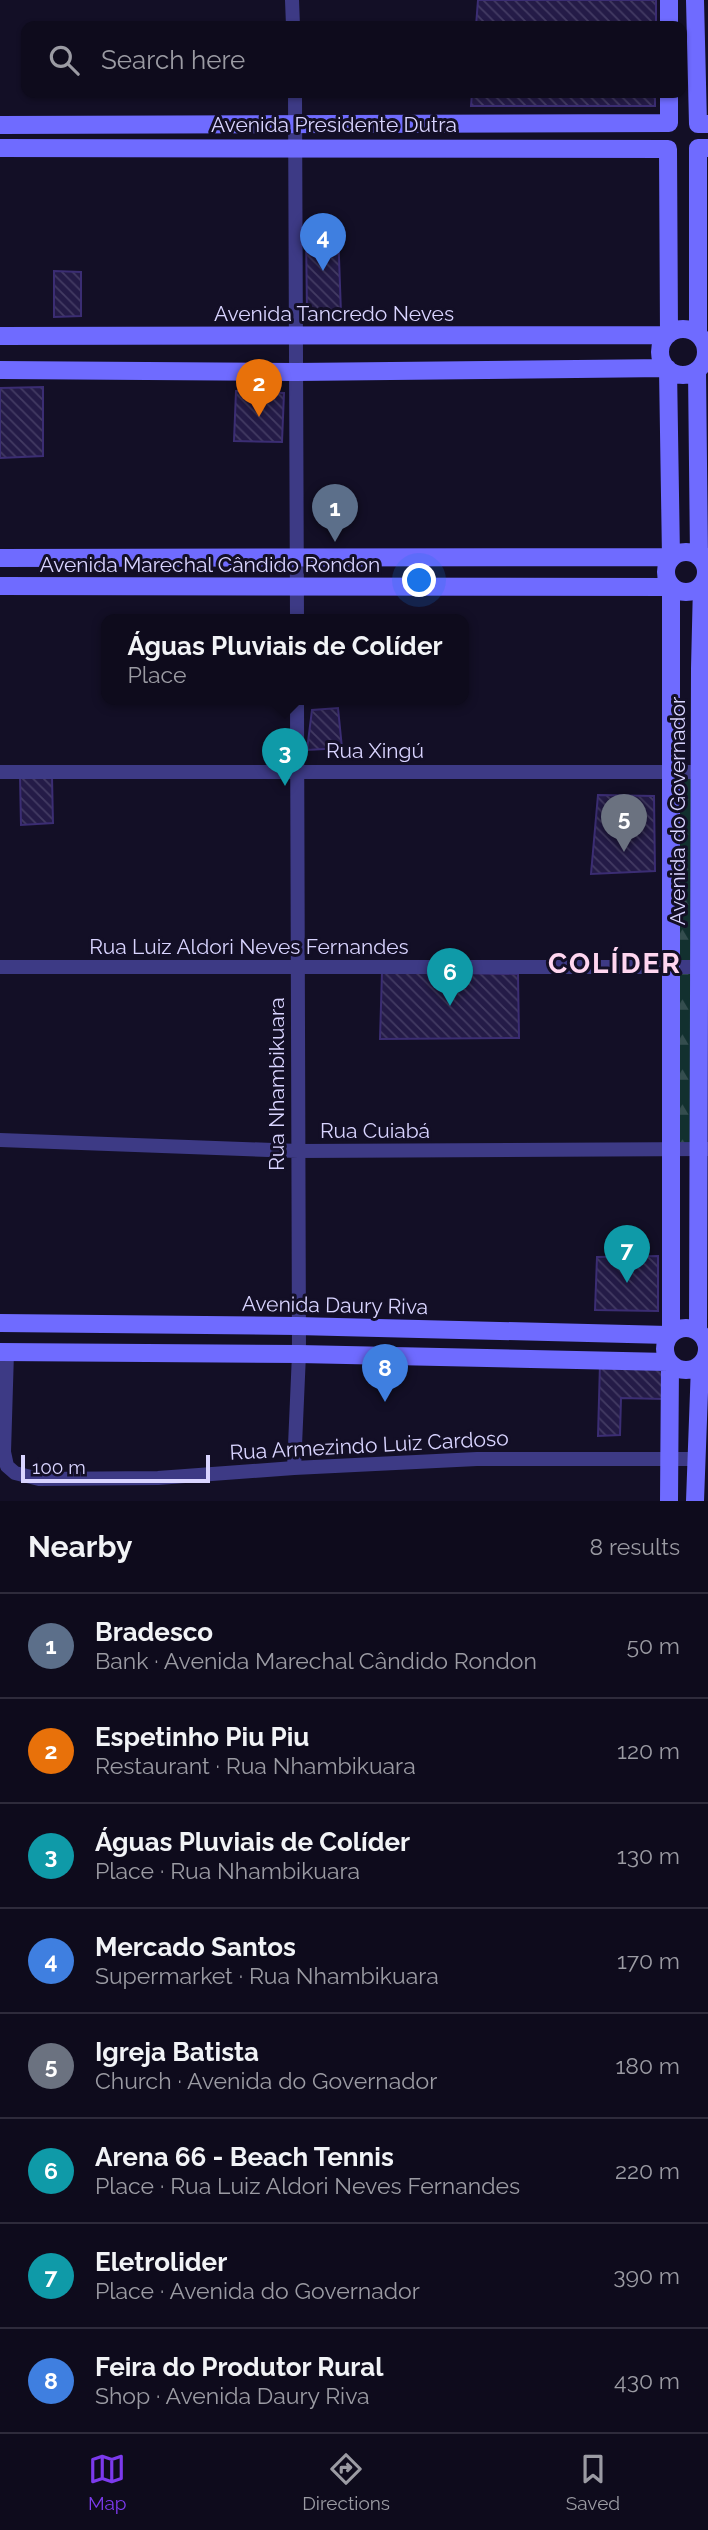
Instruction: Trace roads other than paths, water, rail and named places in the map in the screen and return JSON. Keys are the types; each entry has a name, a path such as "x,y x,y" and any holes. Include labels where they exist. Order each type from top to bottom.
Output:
{"street":[{"path":"292,0 293,21"},
{"path":"669,0 669,21"},
{"path":"669,98 669,123 664,133 668,149 669,334 660,354 667,368 671,557 665,569 665,576 671,587 683,593 705,585 706,567 701,369 706,356 702,335 703,124 695,0"},
{"path":"295,98 296,614"},
{"path":"669,123 680,117 703,124"},
{"name":"Avenida Presidente Dutra","path":"0,125 669,123"},
{"name":"Avenida Presidente Dutra","path":"0,148 295,146 668,149"},
{"path":"668,149 680,155 687,155 703,148"},
{"path":"669,334 684,329 702,335"},
{"name":"Avenida Tancredo Neves","path":"0,336 669,334"},
{"path":"0,370 296,372 667,368 686,375 701,369"},
{"path":"671,557 688,552 704,557"},
{"name":"Avenida Marechal Cândido Rondon","path":"0,558 671,557"},
{"name":"Avenida do Governador","path":"702,1332 705,585"},
{"name":"Avenida Marechal Cândido Rondon","path":"0,586 671,587"},
{"name":"Avenida do Governador","path":"670,1334 671,587"},
{"name":"Rua Nhambikuara","path":"294,1468 299,1354 297,705"},
{"name":"Rua Xingú","path":"0,772 704,772"},
{"name":"Rua Luiz Aldori Neves Fernandes","path":"0,967 704,967"},
{"name":"Rua Cuiabá","path":"0,1140 298,1151 703,1149"},
{"name":"Avenida Daury Riva","path":"0,1323 670,1334"},
{"path":"669,1501 669,1363 664,1346 670,1334 684,1327 702,1332 707,1344 696,1459 695,1501"},
{"path":"4,1352 299,1354 669,1363 681,1370 704,1363"},
{"name":"Rua Armezindo Luiz Cardoso","path":"4,1352 4,1452 7,1466 15,1473 39,1479 158,1478 477,1459 696,1459"}],"place":[{"name":"Mercado Santos","path":"323,271"},
{"name":"Espetinho Piu Piu","path":"259,417"},
{"name":"Bradesco","path":"335,542"},
{"name":"Águas Pluviais de Colíder","path":"285,786"},
{"name":"Igreja Batista","path":"624,852"},
{"name":"Arena 66 - Beach Tennis","path":"450,1006"},
{"name":"Eletrolider","path":"627,1283"},
{"name":"Feira do Produtor Rural","path":"385,1402"}],"district":[{"name":"COLÍDER","path":"615,963"}]}
